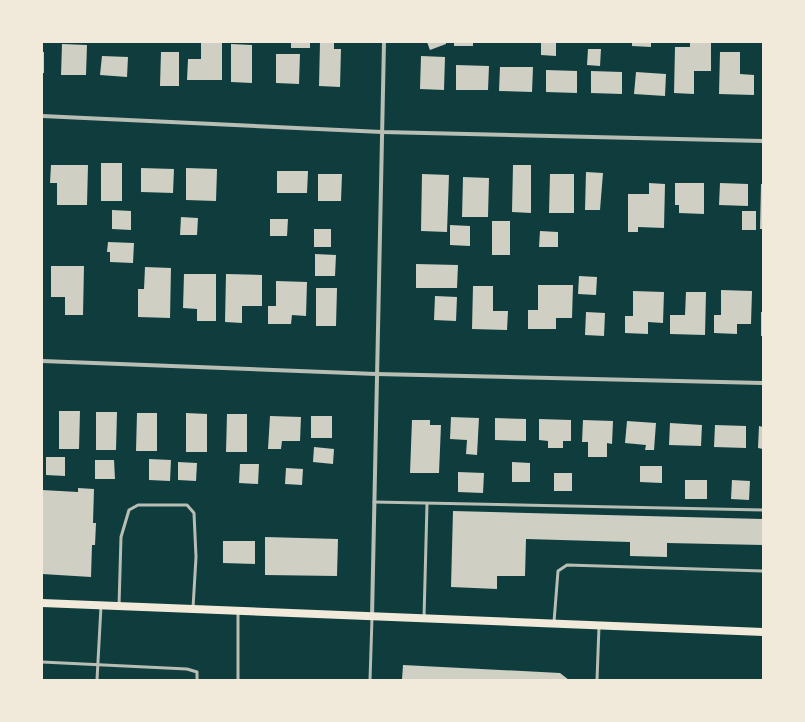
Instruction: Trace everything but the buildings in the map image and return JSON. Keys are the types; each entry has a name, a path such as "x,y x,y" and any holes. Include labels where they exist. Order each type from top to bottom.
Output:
{"main road":[{"path":"42,603 372,618 763,632"}],"street":[{"path":"372,618 384,42"},
{"path":"42,116 382,132 763,141"},
{"path":"42,361 376,374 763,383"}],"lane":[{"path":"374,502 763,510"},
{"path":"424,620 427,504"},
{"path":"119,607 121,537 129,510 138,505 187,505 194,513 196,557 193,610"},
{"path":"554,625 558,571 566,565 763,571"},
{"path":"97,680 101,606"},
{"path":"238,612 238,680"},
{"path":"370,680 372,618"},
{"path":"597,680 599,626"},
{"path":"42,662 187,669 197,672 197,680"}]}
